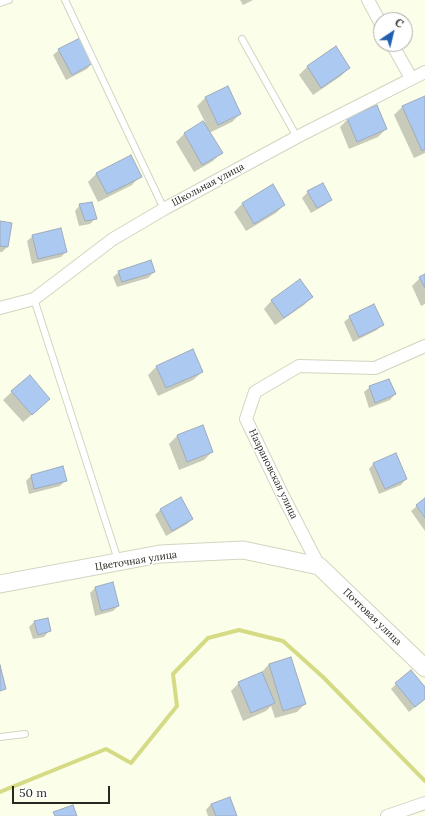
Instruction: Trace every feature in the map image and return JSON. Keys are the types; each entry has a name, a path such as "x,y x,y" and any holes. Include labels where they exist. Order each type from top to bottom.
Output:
{"street":[{"path":"368,0 374,12"},
{"path":"396,52 411,78"},
{"name":"Школьная улица","path":"0,308 34,299 113,239 164,209 296,137 425,72"},
{"name":"Назрановская улица","path":"319,566 246,419 255,392 299,366 375,368 425,346"},
{"name":"Цветочная улица","path":"0,584 160,554 243,550 319,566"},
{"name":"Почтовая улица","path":"319,566 425,668"},
{"path":"387,816 425,803"}],"lane":[{"path":"0,3 9,0"},
{"path":"65,0 164,209"},
{"path":"242,39 296,137"},
{"path":"34,299 119,562"},
{"path":"0,737 25,734"}],"building":[{"path":"80,38 93,63 72,75 58,49"},
{"path":"336,46 350,68 321,88 307,66"},
{"path":"228,86 241,114 218,125 205,97"},
{"path":"425,96 425,149 422,151 402,106"},
{"path":"377,105 387,129 357,142 347,118"},
{"path":"203,121 223,153 202,165 184,133"},
{"path":"131,155 142,177 107,194 96,173"},
{"path":"323,183 332,200 317,208 307,191"},
{"path":"273,184 285,205 254,224 242,203"},
{"path":"92,202 97,219 85,221 79,204"},
{"path":"0,221 12,223 8,247 0,246"},
{"path":"61,228 67,252 38,259 32,235"},
{"path":"151,260 155,272 122,282 118,271"},
{"path":"425,274 425,288 419,277"},
{"path":"300,279 313,297 284,318 271,300"},
{"path":"374,304 384,325 359,337 349,316"},
{"path":"193,349 203,372 166,388 156,366"},
{"path":"30,375 50,399 32,415 11,391"},
{"path":"389,379 396,394 375,403 369,386"},
{"path":"203,425 213,452 187,462 177,435"},
{"path":"396,453 407,479 385,489 373,463"},
{"path":"63,466 67,481 34,489 31,475"},
{"path":"181,497 193,519 172,531 160,509"},
{"path":"425,498 425,518 416,505"},
{"path":"113,582 119,606 101,611 95,587"},
{"path":"48,618 51,631 38,635 34,621"},
{"path":"291,657 306,704 283,711 269,664"},
{"path":"0,665 6,689 0,691"},
{"path":"411,670 425,687 425,699 415,707 395,683"},
{"path":"262,672 275,703 251,713 238,682"},
{"path":"230,797 237,816 216,816 211,804"},
{"path":"73,805 77,816 55,816 53,812"}],"waterway":[{"path":"0,792 106,749 131,763 177,706 173,674 208,638 239,630 283,641 323,677 425,781"}]}
